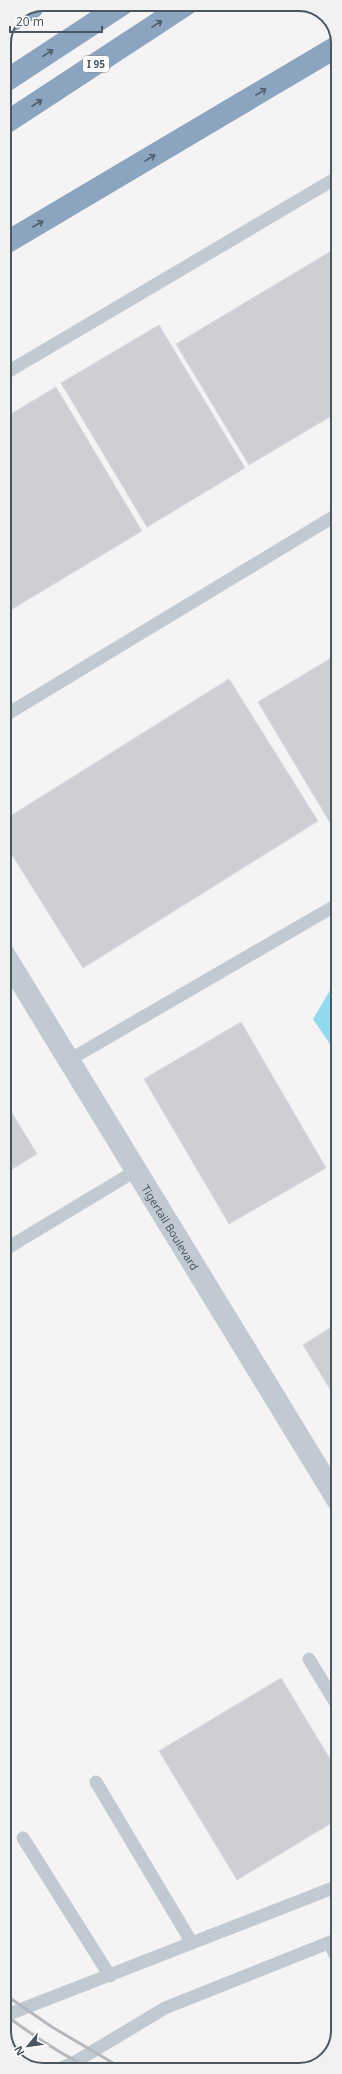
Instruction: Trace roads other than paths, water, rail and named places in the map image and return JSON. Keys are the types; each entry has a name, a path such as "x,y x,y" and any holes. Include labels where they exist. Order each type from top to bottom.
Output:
{"highway":[{"path":"11,77 112,11"},
{"name":"I 95","path":"11,119 176,11"},
{"path":"11,240 331,50"}],"street":[{"name":"Tigertail Boulevard","path":"11,965 331,1489"}],"lane":[{"path":"11,370 331,181"},
{"path":"11,712 331,518"},
{"path":"69,1060 331,908"},
{"path":"11,1246 137,1170"},
{"path":"309,1659 331,1695"},
{"path":"96,1782 192,1943"},
{"path":"23,1838 110,1976"},
{"path":"11,2013 331,1889"},
{"path":"71,2063 165,2008 331,1942"}],"water":[{"path":"331,989 331,1046 313,1019"}],"railway":[{"path":"11,1999 52,2027 113,2063"},
{"path":"11,2019 25,2030 80,2063"}]}
